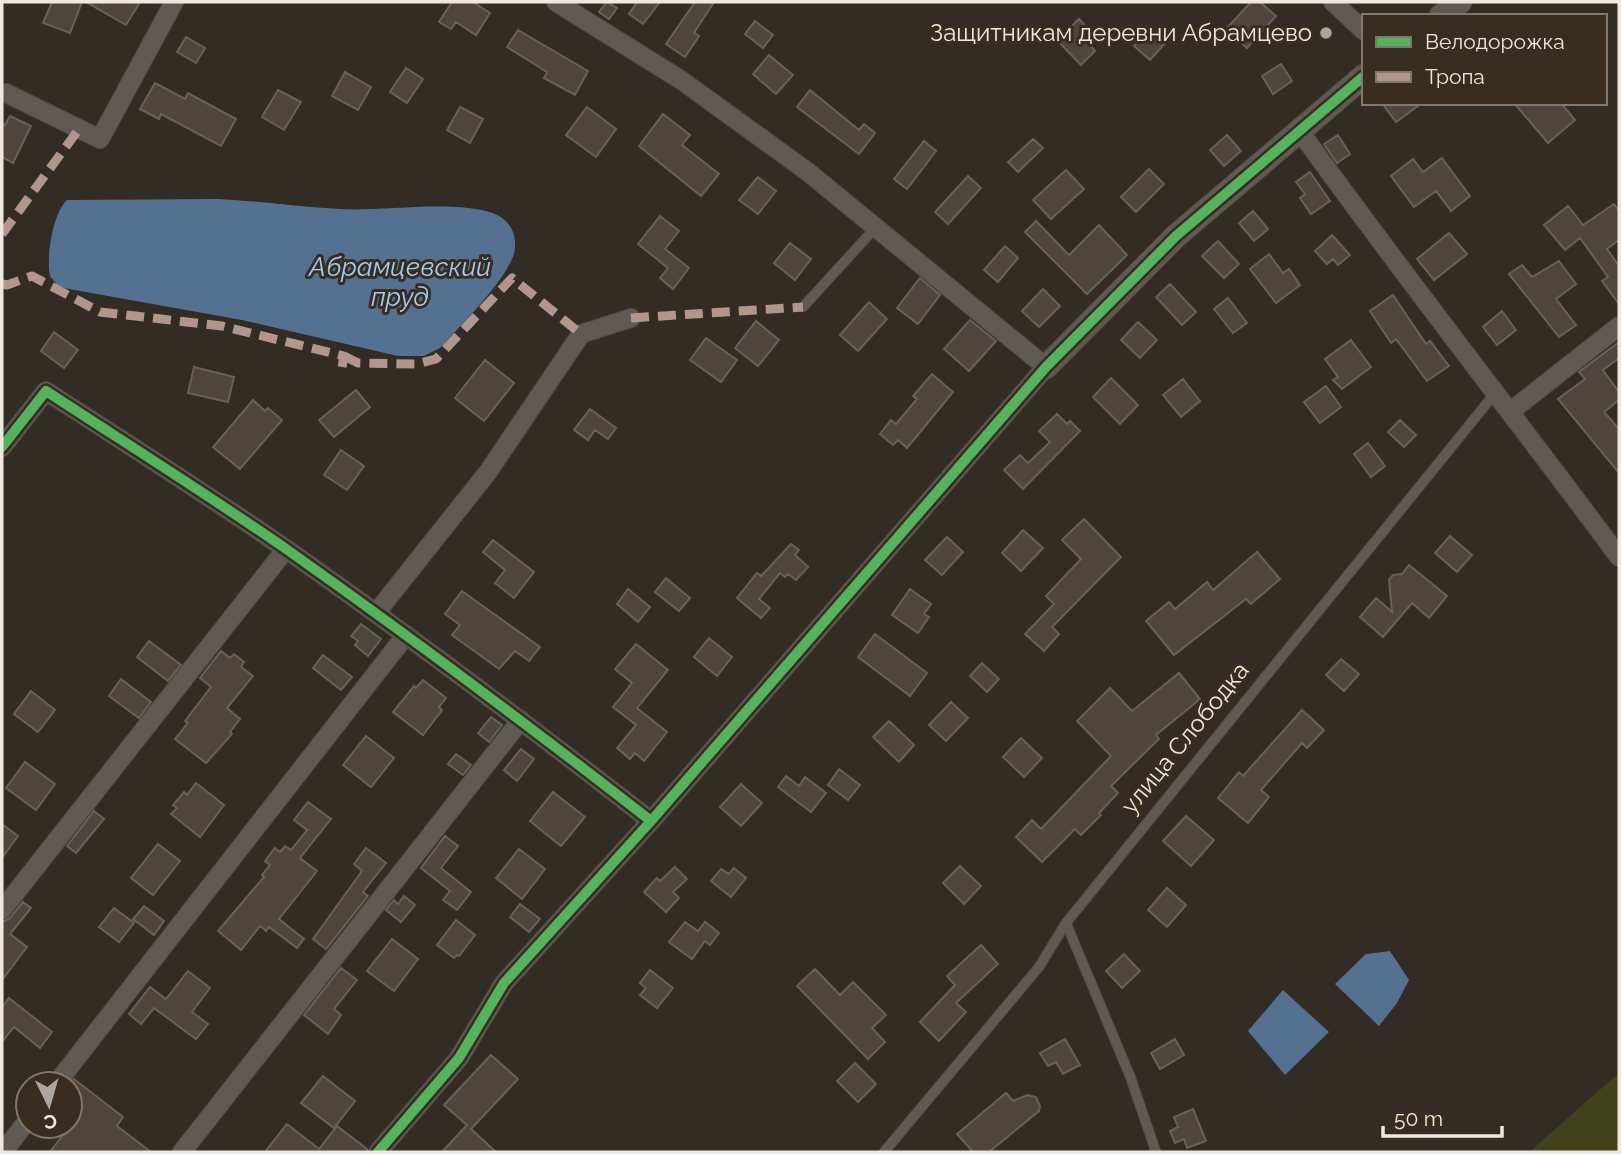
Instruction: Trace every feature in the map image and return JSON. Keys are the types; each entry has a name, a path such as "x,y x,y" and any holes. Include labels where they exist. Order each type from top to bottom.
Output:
{"street":[{"path":"6,93 100,139 174,2"},
{"path":"555,2 681,80 808,172 1046,367"},
{"path":"1333,2 1362,30"},
{"path":"1444,14 1460,2"},
{"path":"378,1152 460,1058 504,983 651,821 1046,367 1176,236 1362,78"},
{"path":"1299,130 1395,263 1511,411 1619,557"},
{"path":"376,613 488,472 582,334 631,318"},
{"path":"1511,411 1619,326"},
{"path":"2,447 46,391 286,549 521,720 651,821"},
{"path":"2,910 286,549"},
{"path":"67,1070 406,635"},
{"path":"182,1152 521,720"},
{"path":"3,1152 14,1138"}],"lane":[{"path":"803,307 877,226"},
{"name":"улица Слободка","path":"884,1152 1040,967 1066,923 1496,392"},
{"path":"1066,923 1130,1076 1156,1152"}],"green space":[{"path":"1619,1073 1619,1152 1529,1152"}],"water":[{"name":"Абрамцевский пруд","path":"218,199 340,209 444,207 484,211 499,216 509,225 515,247 513,258 496,285 440,348 424,356 398,356 242,320 69,289 58,286 50,276 52,235 58,215 67,200"},
{"path":"1390,951 1409,980 1397,1003 1379,1026 1335,984 1366,954"},
{"path":"1283,990 1329,1032 1285,1075 1248,1031"}],"building":[{"path":"52,2 82,2 70,33 43,23"},
{"path":"86,2 140,2 126,25"},
{"path":"452,2 473,2 490,13 476,35 456,22 451,29 439,22"},
{"path":"607,2 617,8 609,19 599,12"},
{"path":"637,2 660,2 643,24 629,14"},
{"path":"695,2 714,2 694,33 699,36 685,57 666,44"},
{"path":"1251,2 1260,2 1276,16 1247,48 1226,29"},
{"path":"1079,19 1093,34 1086,41 1095,51 1081,65 1057,40"},
{"path":"755,21 773,35 763,48 745,34"},
{"path":"1149,29 1165,43 1150,60 1134,46"},
{"path":"518,30 588,71 575,95 544,78 547,72 507,47"},
{"path":"186,37 205,48 196,63 177,52"},
{"path":"769,55 793,75 776,94 753,74"},
{"path":"1281,64 1292,81 1273,94 1262,76"},
{"path":"406,68 423,79 407,103 390,92"},
{"path":"345,72 371,87 358,110 332,96"},
{"path":"155,83 185,99 188,93 236,119 221,146 161,114 159,119 140,109"},
{"path":"278,90 301,102 284,130 262,117"},
{"path":"810,90 859,130 864,124 875,133 859,154 797,107"},
{"path":"1383,105 1419,105 1396,122"},
{"path":"1516,105 1563,105 1575,120 1548,143"},
{"path":"460,107 483,119 470,143 447,130"},
{"path":"587,107 616,129 596,157 566,135"},
{"path":"663,114 690,135 682,145 719,174 701,196 639,146"},
{"path":"10,116 31,126 13,163 2,157 2,123 5,125"},
{"path":"1227,135 1241,151 1224,166 1210,150"},
{"path":"1338,135 1350,154 1337,163 1324,144"},
{"path":"1033,139 1043,148 1018,172 1008,162"},
{"path":"924,141 936,151 907,189 894,179"},
{"path":"1442,158 1470,196 1451,211 1436,191 1414,207 1391,176 1413,159 1423,172"},
{"path":"1149,169 1164,184 1136,212 1121,197"},
{"path":"1066,170 1084,189 1051,219 1033,200"},
{"path":"1310,172 1330,201 1311,214 1300,198 1305,194 1296,182"},
{"path":"968,176 981,188 948,224 935,212"},
{"path":"758,177 776,191 758,214 739,200"},
{"path":"1614,204 1619,211 1619,240 1607,249 1619,266 1619,304 1602,281 1608,277 1580,238 1565,250 1544,225 1568,206 1583,225"},
{"path":"1253,211 1268,229 1254,241 1239,223"},
{"path":"660,216 679,231 665,249 689,268 673,289 660,278 668,268 638,244"},
{"path":"1036,221 1069,255 1099,225 1127,255 1087,294 1025,232"},
{"path":"1449,233 1467,254 1434,280 1417,259"},
{"path":"1332,235 1350,255 1338,265 1333,259 1327,264 1315,251"},
{"path":"1218,241 1239,264 1224,278 1202,256"},
{"path":"790,243 811,259 795,280 774,263"},
{"path":"1005,246 1018,258 998,282 984,270"},
{"path":"1269,254 1283,273 1289,269 1300,285 1276,303 1250,269"},
{"path":"1559,261 1576,284 1556,299 1576,325 1559,337 1509,274 1522,265 1532,277"},
{"path":"920,278 940,295 918,324 897,308"},
{"path":"1170,284 1196,312 1182,325 1156,297"},
{"path":"1043,289 1060,306 1039,327 1022,311"},
{"path":"1393,295 1426,344 1430,341 1449,366 1427,381 1396,339 1391,343 1370,311"},
{"path":"1228,298 1247,323 1233,333 1214,309"},
{"path":"869,302 887,319 858,351 840,335"},
{"path":"1502,311 1516,330 1497,345 1483,327"},
{"path":"970,320 996,341 969,371 944,349"},
{"path":"756,321 779,340 758,366 735,348"},
{"path":"1138,322 1157,340 1140,358 1121,340"},
{"path":"54,332 78,350 64,368 41,351"},
{"path":"706,338 737,360 721,382 690,360"},
{"path":"1351,340 1371,367 1342,389 1333,380 1338,377 1325,359"},
{"path":"1619,342 1619,358 1603,370 1619,392 1619,400 1604,412 1619,429 1619,473 1558,399 1585,379 1579,372"},
{"path":"485,360 514,383 484,421 455,398"},
{"path":"194,367 234,377 228,402 188,393"},
{"path":"932,374 953,392 907,448 898,440 893,445 880,434 891,420 896,424 917,399 913,396"},
{"path":"1111,378 1138,405 1120,424 1093,397"},
{"path":"1183,379 1200,401 1181,417 1163,395"},
{"path":"1326,386 1341,407 1320,423 1304,402"},
{"path":"356,390 370,407 334,437 319,420"},
{"path":"253,400 265,411 268,408 282,420 240,469 213,447"},
{"path":"590,409 616,428 608,439 595,430 588,440 574,430"},
{"path":"1057,414 1080,431 1023,489 1004,470 1020,455 1028,463 1050,442 1039,431"},
{"path":"1400,420 1416,435 1404,447 1388,432"},
{"path":"1368,443 1385,466 1371,477 1354,454"},
{"path":"341,450 364,466 347,490 324,475"},
{"path":"1084,519 1121,557 1052,627 1059,634 1044,651 1025,634 1054,604 1046,596 1081,559 1062,540"},
{"path":"1023,530 1043,548 1021,571 1002,553"},
{"path":"1450,536 1472,555 1457,572 1435,553"},
{"path":"947,537 963,552 942,575 925,560"},
{"path":"493,540 534,572 514,598 495,583 505,570 483,552"},
{"path":"791,544 799,550 795,555 808,567 796,580 788,574 785,577 780,573 759,599 770,608 761,618 737,598 757,573 761,576"},
{"path":"1257,552 1280,579 1251,604 1246,599 1174,655 1146,621 1169,602 1175,609 1207,582 1213,590"},
{"path":"1409,565 1447,596 1429,618 1412,603 1383,637 1360,617 1376,598 1392,612 1389,580 1393,575 1402,574"},
{"path":"666,578 690,598 679,611 655,592"},
{"path":"628,589 650,607 638,622 617,604"},
{"path":"910,589 931,604 924,614 929,617 918,633 892,615"},
{"path":"462,591 540,647 529,661 515,651 499,669 452,635 460,625 445,614"},
{"path":"361,624 381,639 368,656 355,645 358,641 351,636"},
{"path":"875,634 927,673 910,696 858,657"},
{"path":"709,638 732,657 717,676 694,657"},
{"path":"149,641 181,665 168,681 137,657"},
{"path":"636,644 668,670 637,708 667,732 644,761 635,753 630,759 617,748 636,725 613,707 632,683 615,669"},
{"path":"221,651 230,658 234,654 244,662 241,667 253,676 227,708 240,719 230,732 232,734 206,763 175,739 211,687 200,678"},
{"path":"323,655 352,677 341,690 313,668"},
{"path":"1341,659 1359,674 1344,691 1326,675"},
{"path":"982,663 999,679 987,692 970,676"},
{"path":"1179,673 1200,699 1156,735 1159,739 1111,786 1118,793 1099,813 1101,815 1081,835 1075,829 1042,862 1016,837 1032,820 1041,829 1111,756 1077,721 1110,688 1132,711"},
{"path":"121,679 151,702 139,718 109,696"},
{"path":"423,680 446,698 439,707 442,710 423,735 393,712 414,686 416,688"},
{"path":"31,691 55,710 38,732 14,714"},
{"path":"951,702 968,718 946,741 929,725"},
{"path":"1302,710 1324,730 1307,748 1302,743 1261,790 1269,797 1248,823 1218,798 1239,772 1243,776"},
{"path":"491,717 502,725 489,742 478,733"},
{"path":"889,721 914,745 899,762 873,737"},
{"path":"366,736 394,758 371,787 343,765"},
{"path":"1021,738 1042,758 1024,777 1003,757"},
{"path":"521,749 534,759 517,781 504,770"},
{"path":"456,754 471,765 463,775 448,764"},
{"path":"25,762 55,784 36,810 6,788"},
{"path":"839,769 860,785 848,800 828,785"},
{"path":"786,776 799,786 805,777 826,793 811,812 778,787"},
{"path":"196,783 224,805 200,837 171,814 177,808 173,805 184,792 187,795"},
{"path":"741,784 762,803 741,826 720,807"},
{"path":"553,792 585,817 561,846 530,821"},
{"path":"308,802 331,819 300,858 317,871 279,919 304,939 297,948 269,927 266,931 260,926 241,950 218,931 264,877 262,875 270,865 265,861 275,848 280,852 285,846 291,850 307,830 294,820"},
{"path":"94,811 104,819 76,853 67,846"},
{"path":"1186,816 1214,840 1191,866 1163,841"},
{"path":"2,824 18,836 2,858"},
{"path":"445,836 458,846 441,868 471,892 457,910 443,900 450,891 421,868"},
{"path":"158,844 180,861 153,895 131,878"},
{"path":"366,848 386,863 363,892 368,896 326,949 313,939 362,871 354,864"},
{"path":"519,849 545,869 522,899 496,878"},
{"path":"960,866 981,886 964,904 943,883"},
{"path":"675,867 687,879 673,892 679,898 666,912 644,892 657,878 660,881"},
{"path":"734,868 746,878 731,897 711,881 721,869 729,874"},
{"path":"1167,888 1186,905 1167,927 1148,910"},
{"path":"404,896 415,905 401,922 386,910 394,900 398,904"},
{"path":"23,902 31,908 10,934 27,947 2,980 2,922 10,918"},
{"path":"520,904 540,919 529,932 510,917"},
{"path":"144,906 164,921 154,935 133,919"},
{"path":"114,908 134,923 119,942 99,927"},
{"path":"456,920 475,935 459,956 454,958 437,945"},
{"path":"685,922 698,931 705,922 719,933 710,945 705,941 692,959 669,942"},
{"path":"392,939 418,959 394,991 367,971"},
{"path":"981,945 998,964 956,1003 966,1012 939,1041 920,1022 955,985 947,976"},
{"path":"1124,954 1140,971 1122,988 1106,971"},
{"path":"341,968 357,980 334,1009 341,1015 328,1034 304,1015"},
{"path":"815,969 840,995 853,982 886,1015 872,1028 885,1042 868,1059 797,986"},
{"path":"650,970 673,988 657,1008 640,995 646,988 640,983"},
{"path":"188,971 210,988 192,1012 208,1024 196,1039 154,1008 141,1024 129,1014 150,987 166,999"},
{"path":"9,998 52,1032 40,1048 14,1027 2,1042 2,1007"},
{"path":"1065,1039 1080,1065 1063,1074 1056,1062 1048,1066 1040,1053"},
{"path":"1175,1039 1184,1055 1160,1069 1151,1053"},
{"path":"491,1055 518,1079 471,1129 496,1152 442,1152 467,1125 444,1105"},
{"path":"855,1063 876,1084 858,1102 837,1081"},
{"path":"323,1076 355,1101 334,1128 301,1103"},
{"path":"84,1087 123,1117 117,1126 151,1152 50,1152 59,1140 84,1140"},
{"path":"1006,1093 1013,1101 1027,1095 1036,1097 1039,1111 989,1152 973,1152 957,1134"},
{"path":"1193,1109 1206,1141 1187,1148 1184,1139 1175,1143 1170,1131 1178,1127 1174,1117"},
{"path":"287,1124 319,1149 337,1126 367,1149 367,1152 265,1152"}],"marked path":[{"path":"2,234 79,129"},
{"path":"2,284 7,285 32,276 100,312 222,326 344,356 342,367"},
{"path":"344,356 358,363 417,364 436,359 512,278 581,334"},
{"path":"631,318 803,307"}],"cycle path":[{"path":"378,1152 459,1058 504,983 651,821 1046,367 1176,236 1362,78"},
{"path":"2,447 46,391 289,551 472,684 651,821"}],"place":[{"name":"Защитникам деревни Абрамцево","path":"1326,33"}]}
